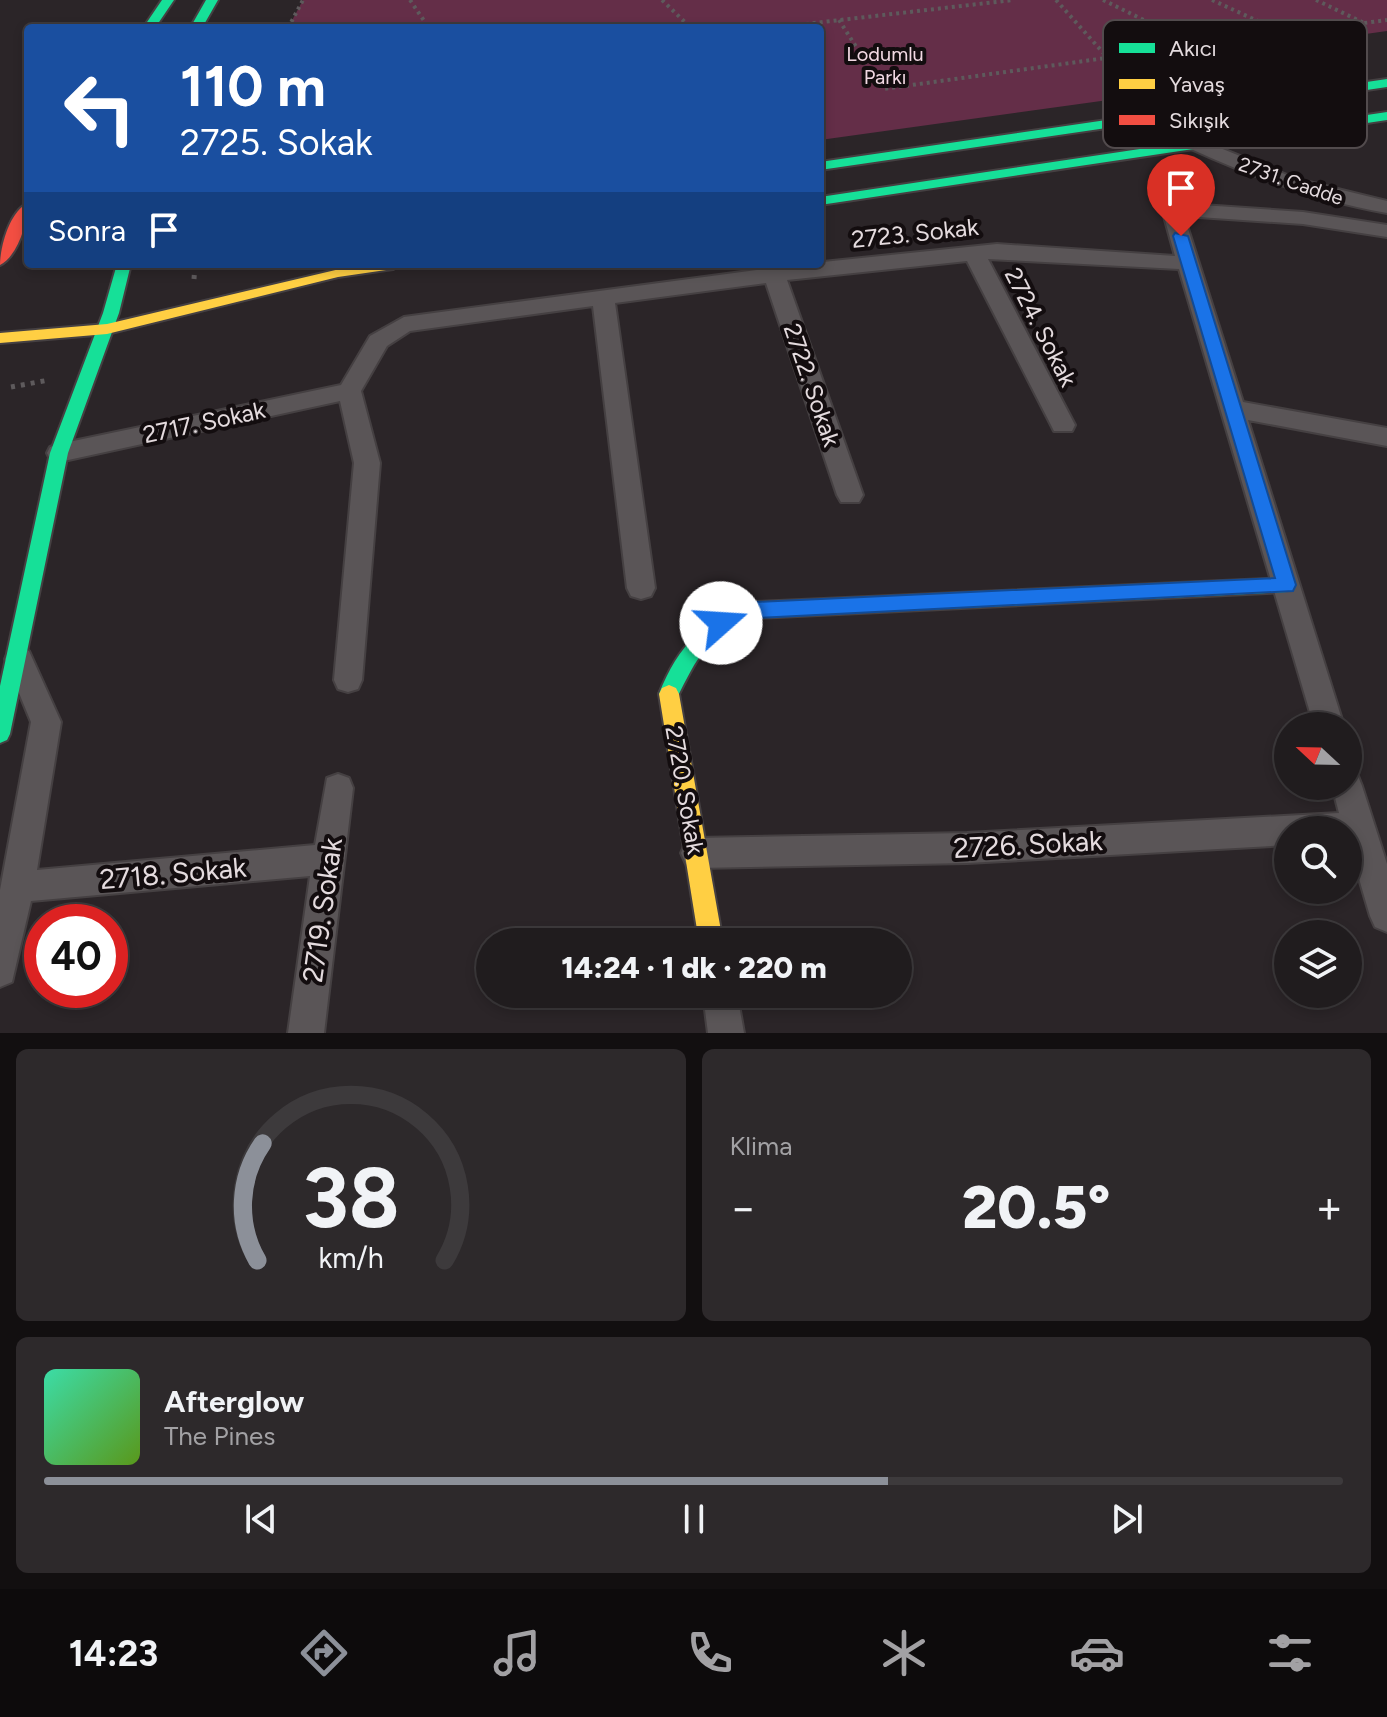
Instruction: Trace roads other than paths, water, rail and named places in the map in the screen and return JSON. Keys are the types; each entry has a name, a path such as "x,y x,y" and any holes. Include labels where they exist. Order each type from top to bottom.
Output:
{"main road":[{"path":"152,24 168,0"},
{"path":"198,24 212,0"},
{"path":"1367,86 1387,83"},
{"path":"1367,119 1387,116"},
{"path":"824,165 1103,125"},
{"path":"824,200 1178,148"},
{"path":"0,259 24,214"},
{"path":"0,259 24,257"},
{"path":"0,734 19,659 59,453 78,387 107,329 123,268"},
{"path":"0,338 107,329 323,276 370,268"},
{"name":"2720. Sokak","path":"709,928 668,697 681,659 692,643 721,623 755,610 1287,585"}],"street":[{"name":"2731. Cadde","path":"1205,148 1268,177 1339,200 1387,207"},
{"path":"1325,712 1172,209 1271,215 1387,231"},
{"name":"2723. Sokak","path":"349,391 378,341 404,324 774,275 997,251 1189,263"},
{"name":"2724. Sokak","path":"974,253 1063,425"},
{"name":"2722. Sokak","path":"774,275 850,495"},
{"path":"603,298 641,588"},
{"path":"348,680 367,463 349,391"},
{"name":"2717. Sokak","path":"59,453 349,391"},
{"path":"1233,409 1387,437"},
{"path":"0,970 46,722 19,659"},
{"name":"2719. Sokak","path":"306,1033 338,788"},
{"name":"2726. Sokak","path":"697,853 967,848 1274,831"},
{"path":"1362,836 1387,916"},
{"name":"2718. Sokak","path":"17,887 329,859"},
{"path":"722,1008 726,1033"}],"park label":[{"name":"Lodumlu Parkı","path":"885,66"}]}
